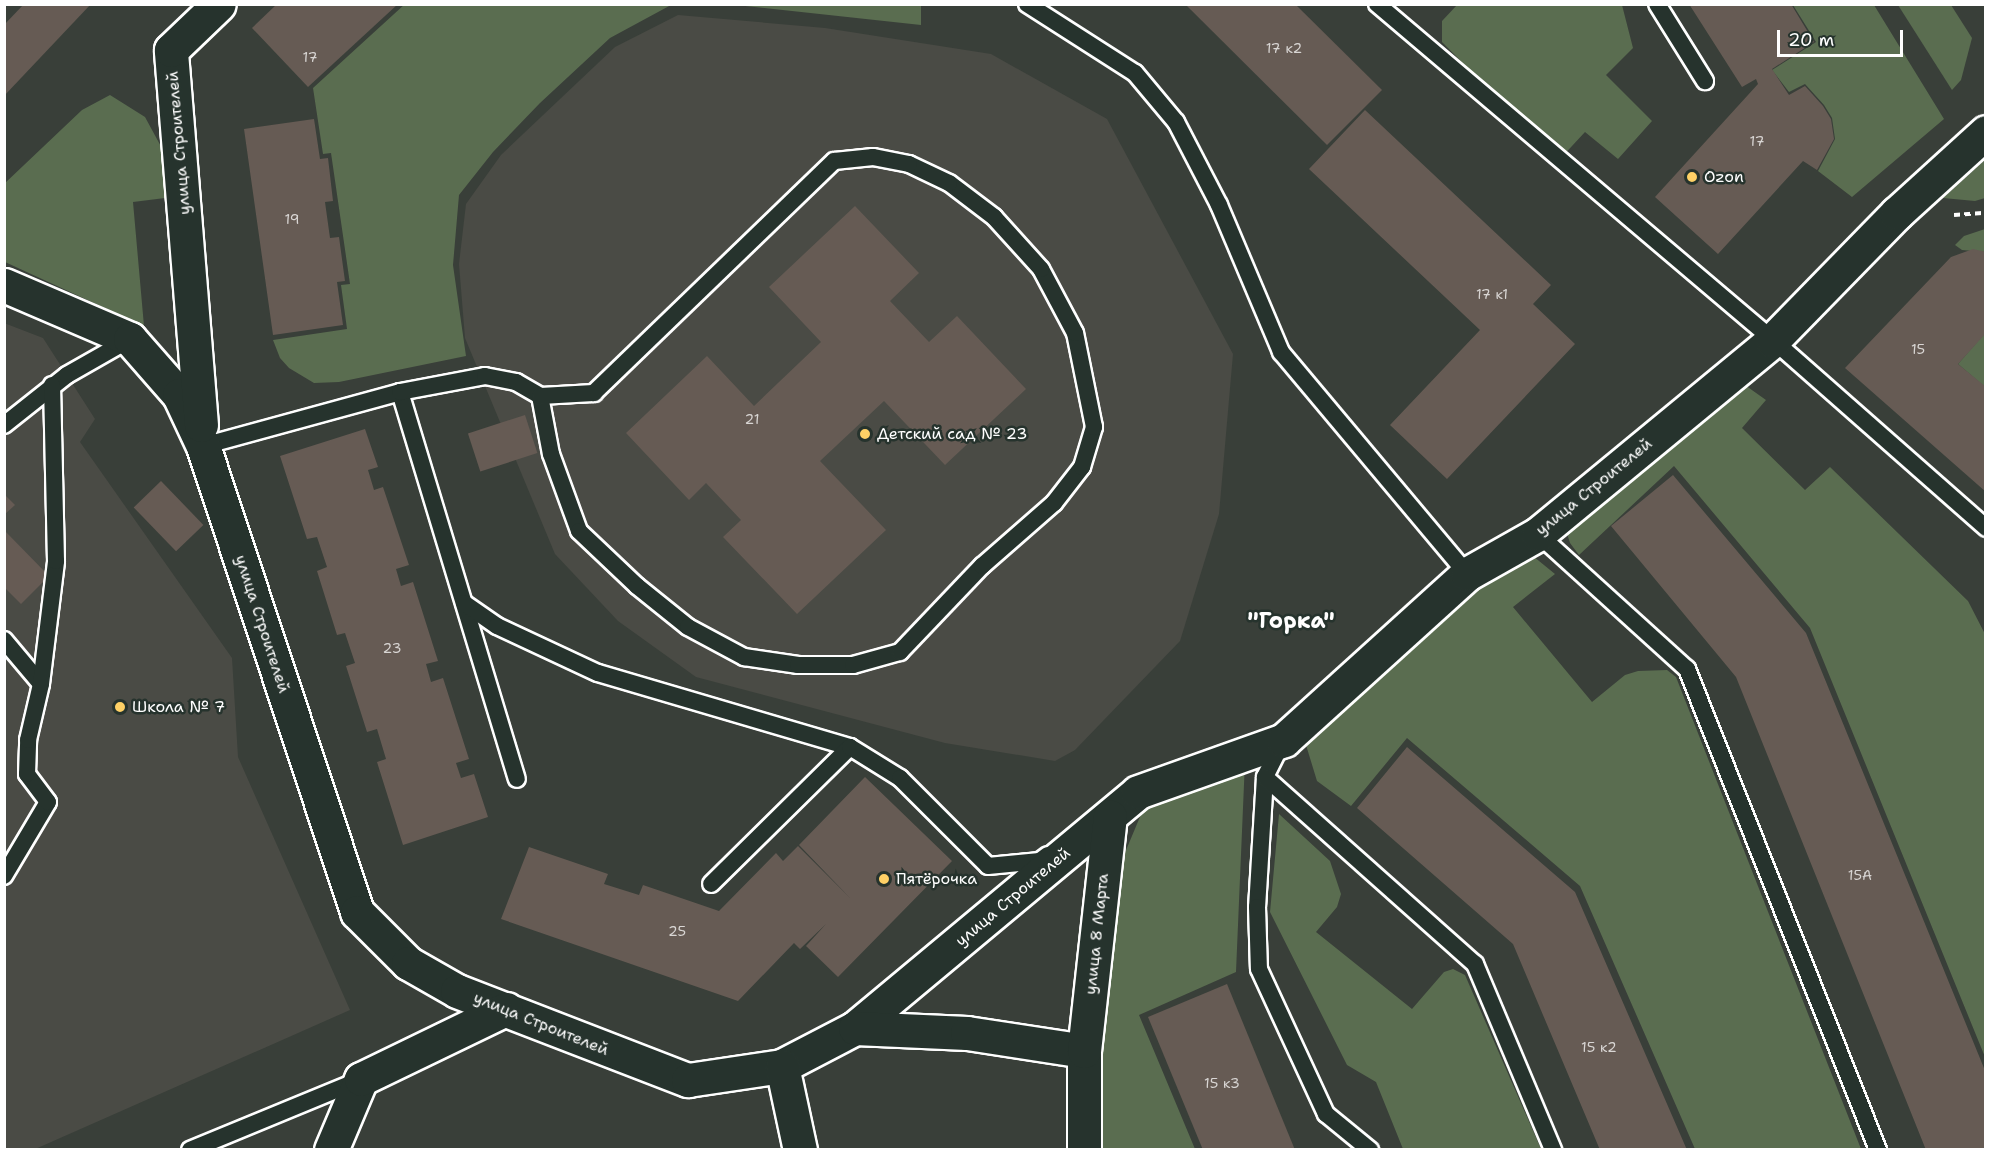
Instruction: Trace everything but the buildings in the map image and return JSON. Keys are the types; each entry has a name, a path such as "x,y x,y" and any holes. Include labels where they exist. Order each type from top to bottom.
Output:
{"street":[{"name":"улица Строителей","path":"203,446 171,50 219,4"},
{"name":"улица Строителей","path":"4,285 130,339 179,395 203,446 357,912 408,963 457,991 688,1080 782,1066 855,1028 1138,792 1284,740 1467,574 1538,534 1773,340 1897,213 1986,132"},
{"name":"улица 8 Марта","path":"1084,1149 1084,1051 1110,816"},
{"path":"331,1149 361,1079 506,1009"},
{"path":"855,1028 967,1033 1084,1051"},
{"path":"782,1066 800,1149"}],"lane":[{"path":"1027,4 1135,73 1176,122 1219,205 1281,352 1467,574"},
{"path":"1377,4 1773,340 1986,528"},
{"path":"1657,4 1705,81"},
{"path":"203,446 400,393 485,376 516,382 540,396 594,393 834,160 873,157 909,164 949,183 994,217 1041,269 1075,333 1094,427 1082,467 1054,503 982,566 900,652 853,665 798,665 744,657 687,627 579,531 551,454 540,396"},
{"path":"4,425 52,385 130,339"},
{"path":"4,876 48,802 27,774 28,740 41,684 56,561 52,385"},
{"path":"400,393 517,779"},
{"path":"1538,534 1687,669 1878,1149"},
{"path":"464,603 496,626 598,673 850,747 900,778 988,866 1040,861 1110,816"},
{"path":"4,640 41,684"},
{"path":"1284,740 1265,777 1257,907 1259,969 1326,1114 1370,1149"},
{"path":"711,884 850,747"},
{"path":"1265,777 1475,964 1553,1149"},
{"path":"190,1149 361,1079"}],"path":[{"path":"1978,215 1986,213"}],"shaded area":[{"name":"Детский сад № 23","path":"678,15 825,28 991,54 1107,119 1233,354 1219,514 1180,641 1075,750 1055,761 945,743 696,677 618,621 555,554 465,338 459,264 466,204 501,155 615,47"},
{"name":"Школа № 7","path":"4,323 43,338 95,419 80,442 232,658 238,757 350,1010 33,1150 4,1149"}],"green space":[{"path":"405,4 671,5 610,38 540,103 493,152 459,195 453,265 466,356 339,382 314,383 289,368 280,358 273,340 347,329 341,285 350,284 331,153 323,154 313,88"},
{"path":"736,5 921,5 921,25"},
{"path":"1457,5 1622,5 1633,48 1606,75 1652,121 1618,159 1585,132 1559,160 1442,42 1442,21"},
{"path":"1793,5 1874,5 1944,119 1852,197 1818,171 1835,139 1832,118 1824,105 1805,84 1789,92 1772,70 1816,42"},
{"path":"1898,5 1951,5 1972,38 1961,80 1952,90"},
{"path":"110,95 145,117 164,152 173,197 133,202 144,326 5,262 4,184 82,110"},
{"path":"1985,160 1985,198 1975,201 1943,198"},
{"path":"1985,229 1985,252 1962,250 1955,245 1964,236"},
{"path":"1985,333 1985,387 1958,364"},
{"path":"1742,383 1766,400 1742,428 1805,490 1830,467 1968,601 1986,636 1985,1057 1810,628 1674,466 1579,555 1570,543 1564,524"},
{"path":"1528,552 1555,574 1513,607 1592,702 1625,675 1638,671 1667,670 1676,677 1861,1149 1695,1149 1580,886 1407,738 1351,806 1317,781 1306,745 1312,723 1488,572"},
{"path":"1245,761 1236,972 1139,1015 1195,1149 1103,1150 1100,1053 1124,855 1142,812 1173,789"},
{"path":"1279,814 1330,861 1341,894 1337,907 1316,932 1412,1009 1444,972 1453,969 1465,975 1541,1149 1403,1149 1376,1082 1347,1065 1270,912"}],"place":[{"name":"Ozon","path":"1692,177"},
{"name":"Детский сад № 23","path":"865,434"},
{"name":"Школа № 7","path":"120,707"},
{"name":"Пятёрочка","path":"884,879"}],"district":[{"name":"\"Горка\"","path":"1291,621"}]}
